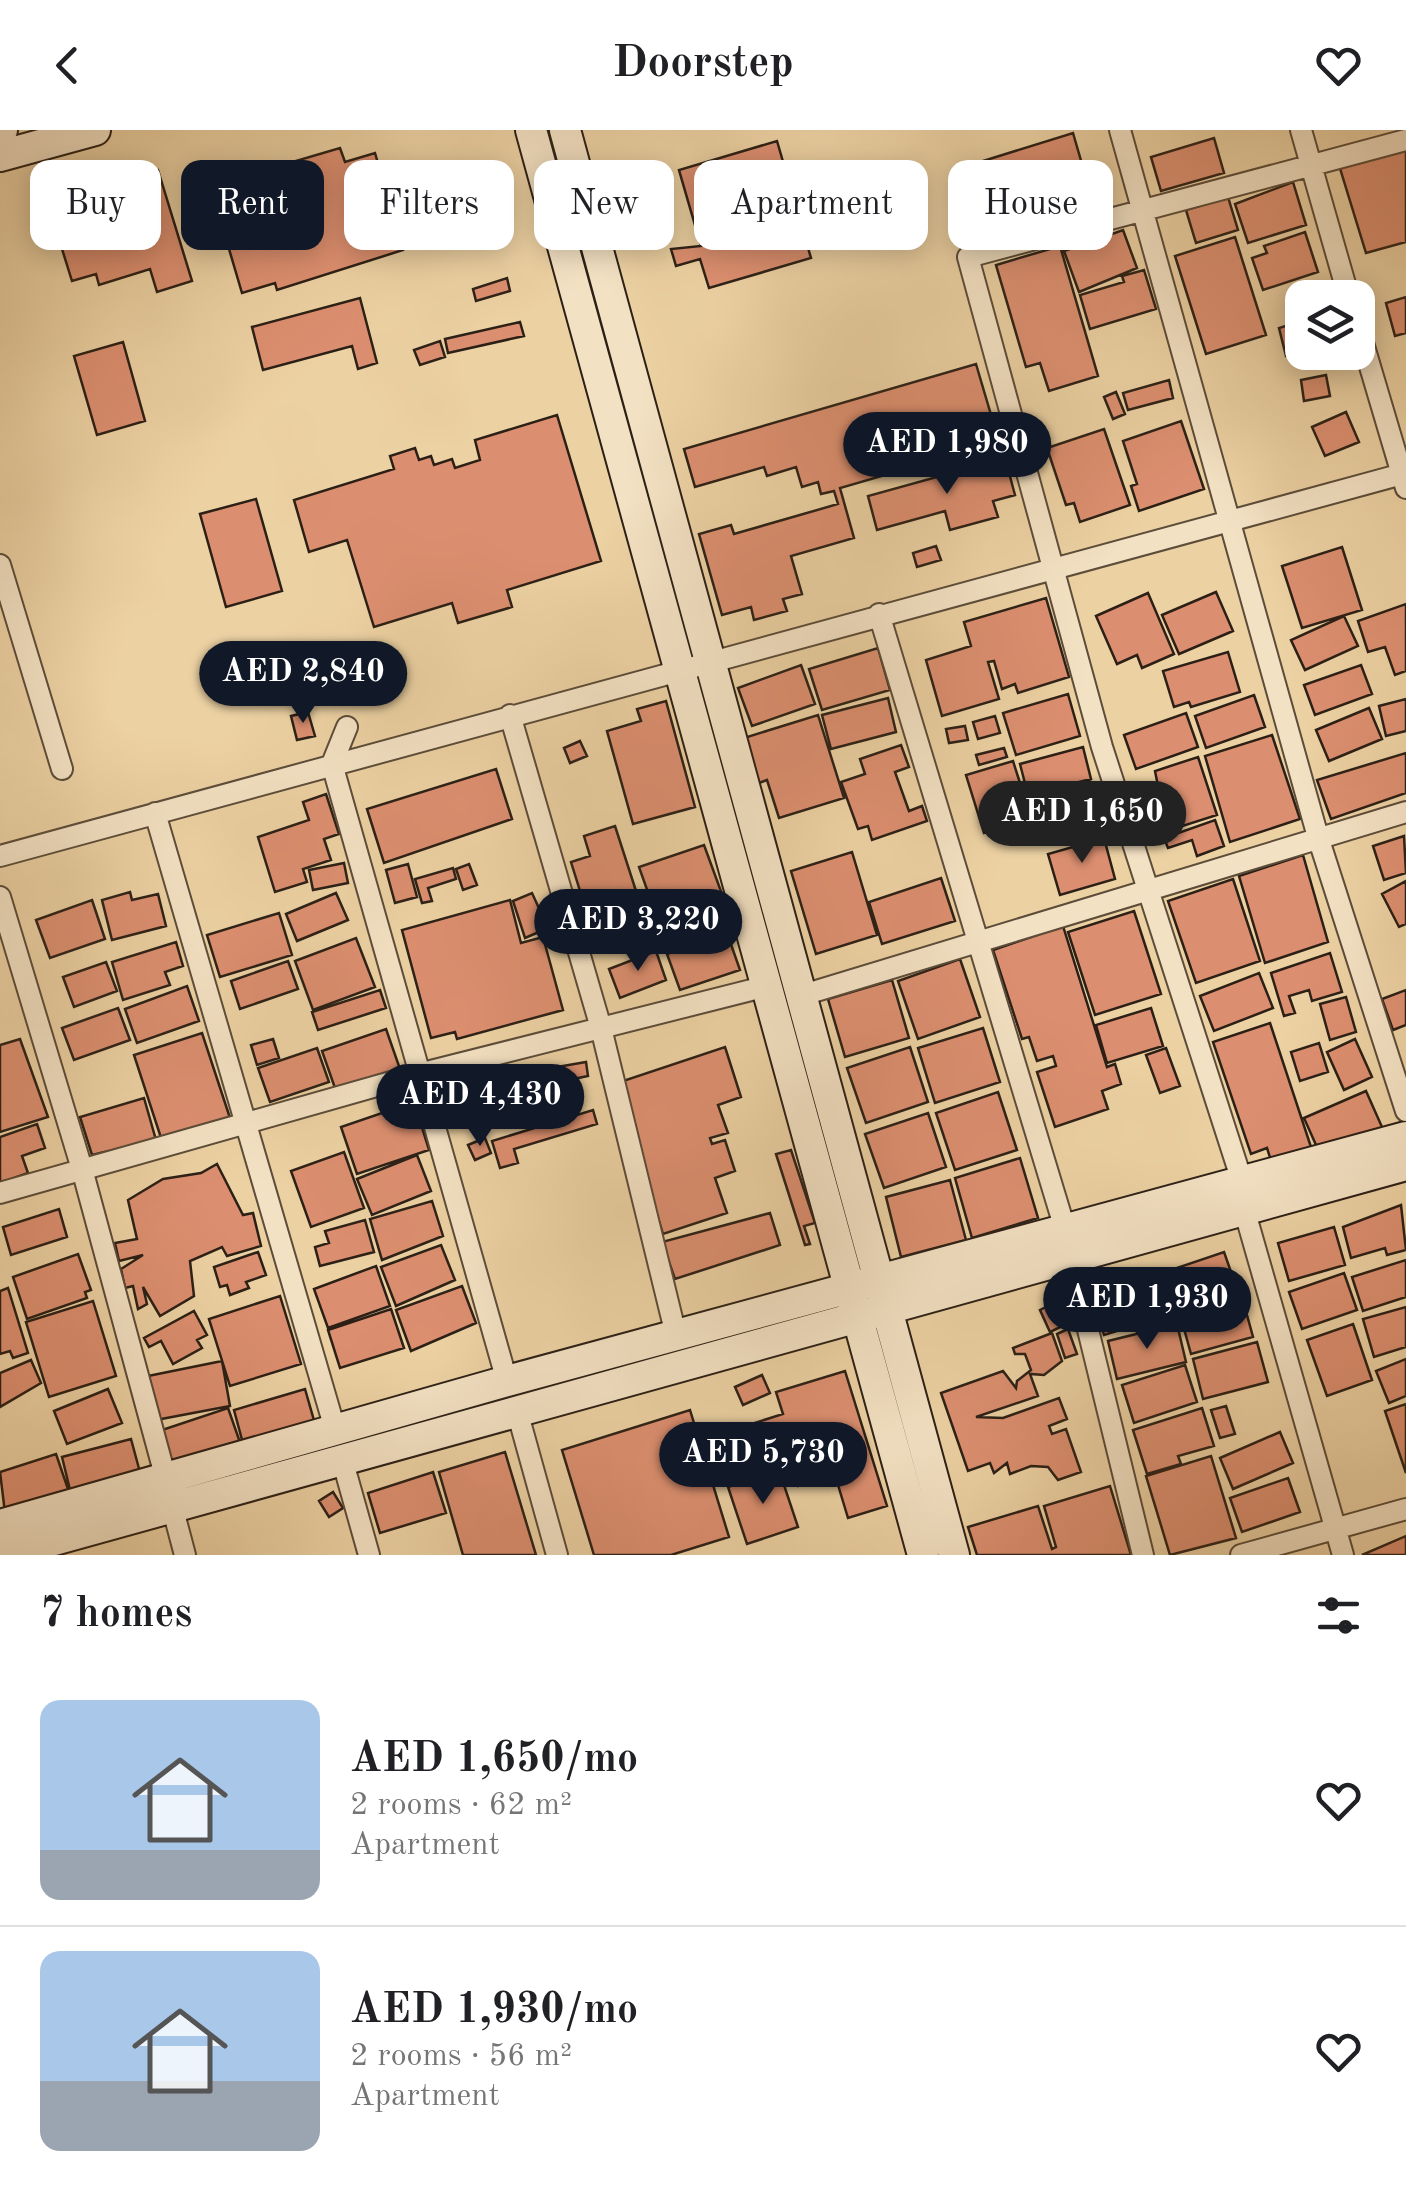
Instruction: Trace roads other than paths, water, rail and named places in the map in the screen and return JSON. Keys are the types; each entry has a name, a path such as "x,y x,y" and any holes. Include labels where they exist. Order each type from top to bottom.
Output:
{"street":[{"path":"0,156 95,130"},
{"path":"531,130 924,1555"},
{"path":"565,130 954,1555"},
{"path":"1120,130 1318,837 1406,1112"},
{"path":"1301,130 1344,280"},
{"path":"1342,1555 1243,1195 1050,567 968,257 1141,214 1406,140"},
{"path":"0,856 1228,519 1405,478 1372,370"},
{"path":"0,565 62,768"},
{"path":"879,614 1067,1243 1143,1555"},
{"path":"510,715 601,1028 676,1335"},
{"path":"347,726 332,764 506,1381"},
{"path":"803,995 979,945 1406,812"},
{"path":"155,813 368,1555"},
{"path":"0,897 82,1170 186,1555"},
{"path":"0,1193 420,1074 767,986"},
{"path":"338,1444 668,1378 854,1302 1243,1195 1406,1137"},
{"path":"1243,1195 1406,1165"},
{"path":"2,1547 169,1492 338,1444 506,1381 676,1335 854,1302"},
{"path":"517,1411 557,1555"},
{"path":"1242,1555 1406,1509"}]}
